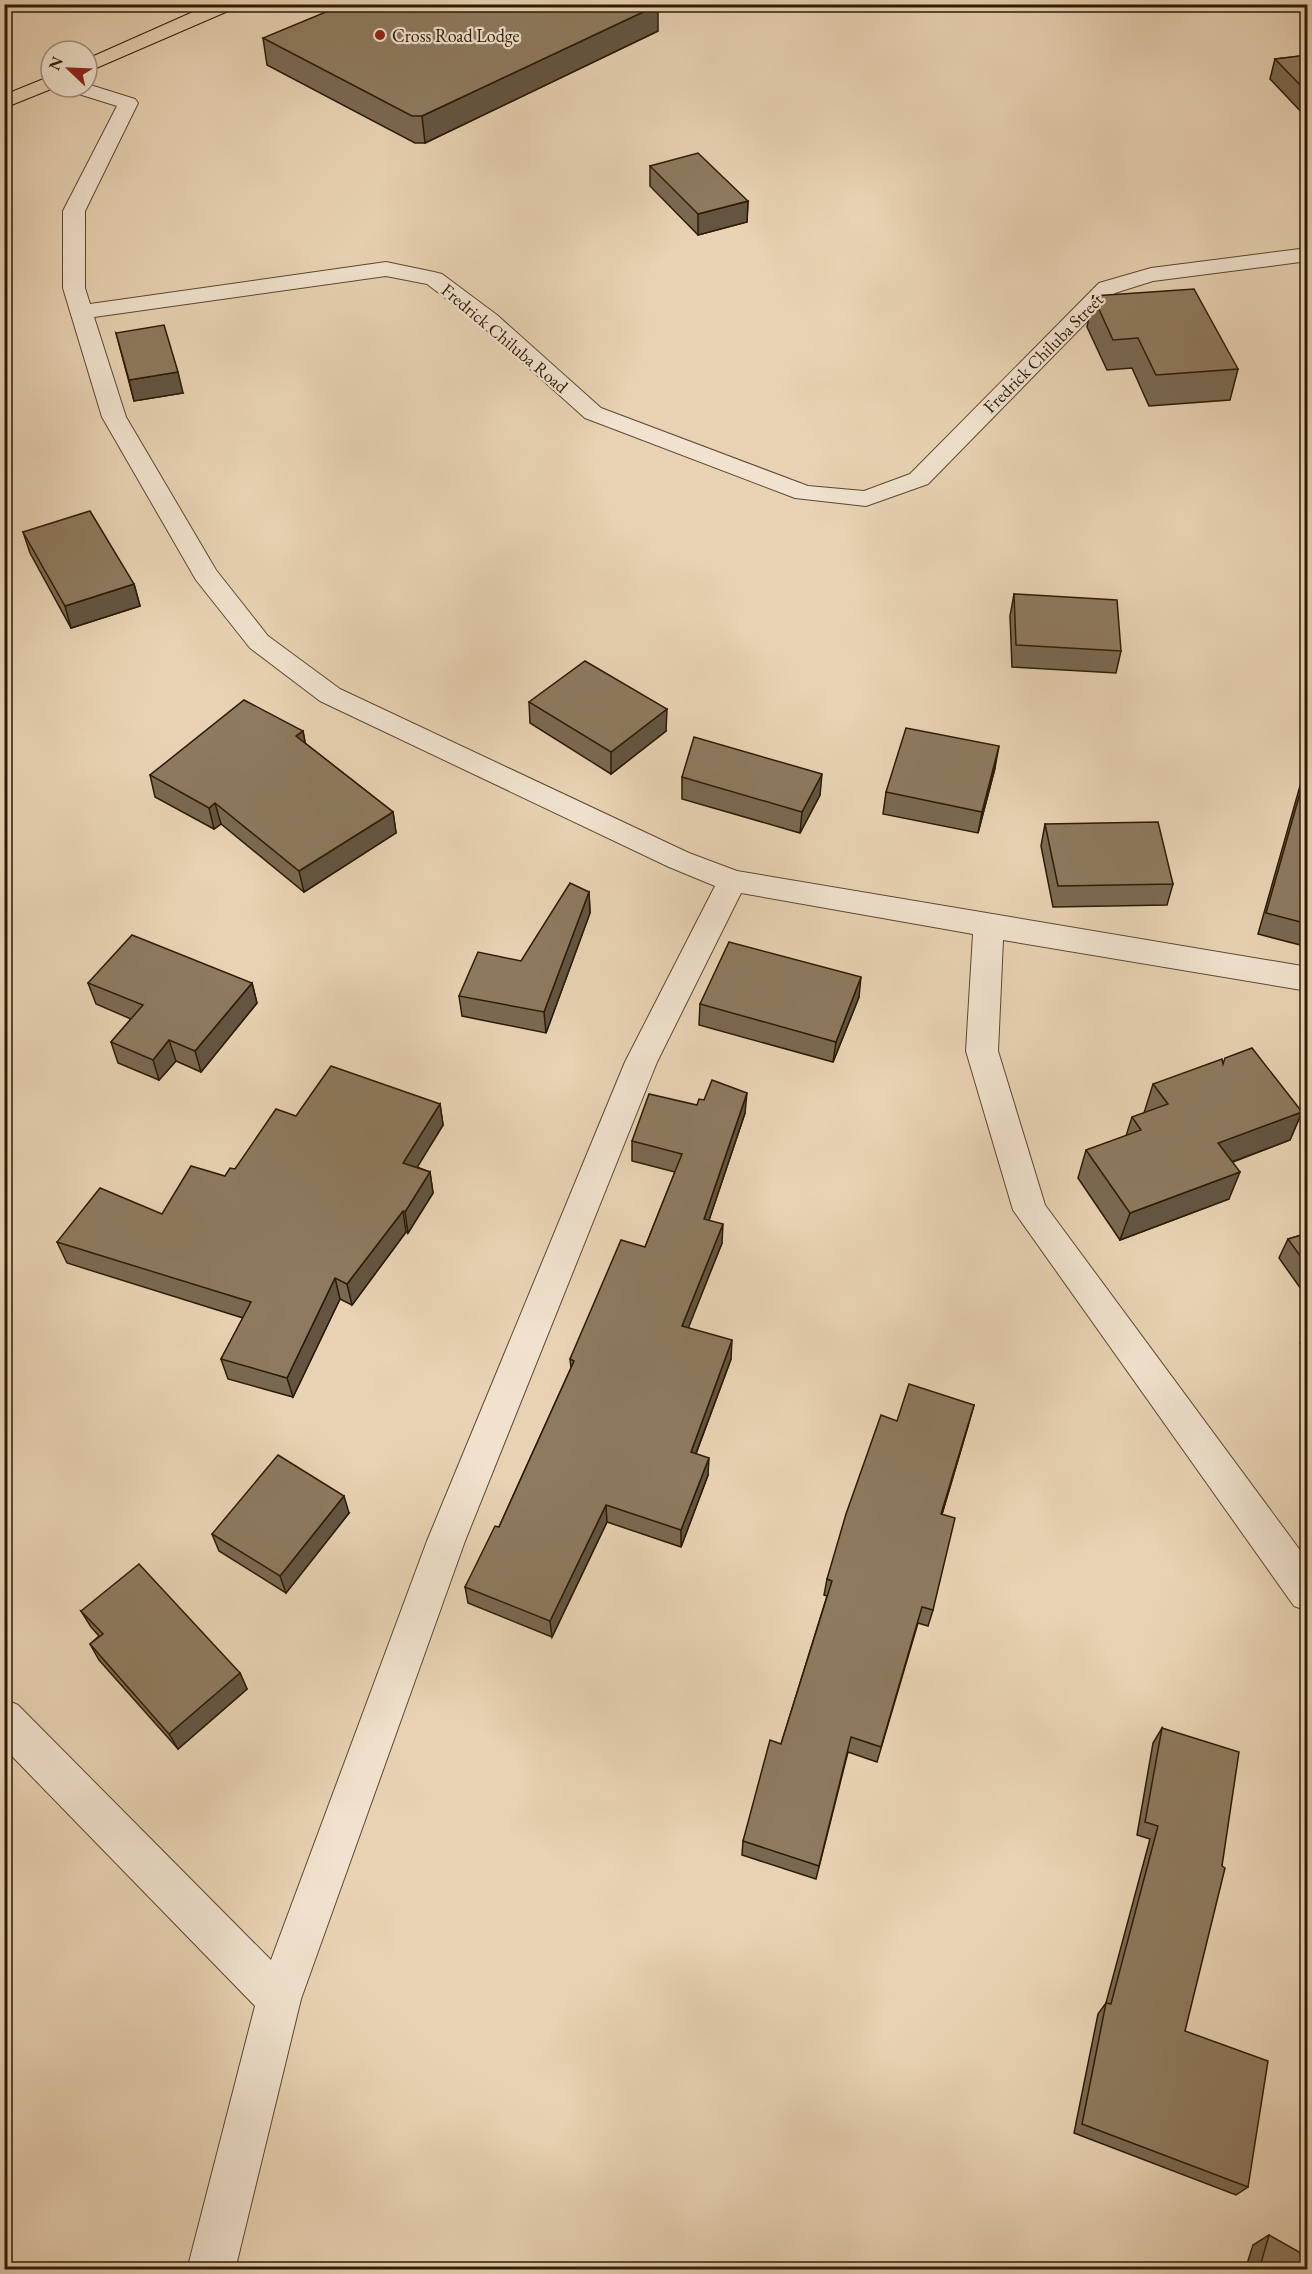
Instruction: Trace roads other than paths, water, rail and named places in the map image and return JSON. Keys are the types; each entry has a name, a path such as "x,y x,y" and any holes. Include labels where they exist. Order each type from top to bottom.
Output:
{"highway":[{"path":"99,61 228,4"},
{"path":"4,102 39,87"}],"street":[{"path":"99,94 128,103 74,211 74,288 114,417 205,574 258,642 330,695 679,860 732,880 989,927 1308,979"},
{"name":"Fredrick Chiluba Street","path":"804,493 866,498 919,479 1107,288 1150,275 1308,254"},
{"name":"Fredrick Chiluba Road","path":"82,312 386,269 434,279 489,320 593,413 804,493"},
{"path":"211,2270 279,1999 446,1540 641,1062 732,880"},
{"path":"989,927 982,1051 1030,1210 1308,1593"},
{"path":"4,1719 279,1999"}],"place":[{"name":"Cross Road Lodge","path":"380,35"}]}
